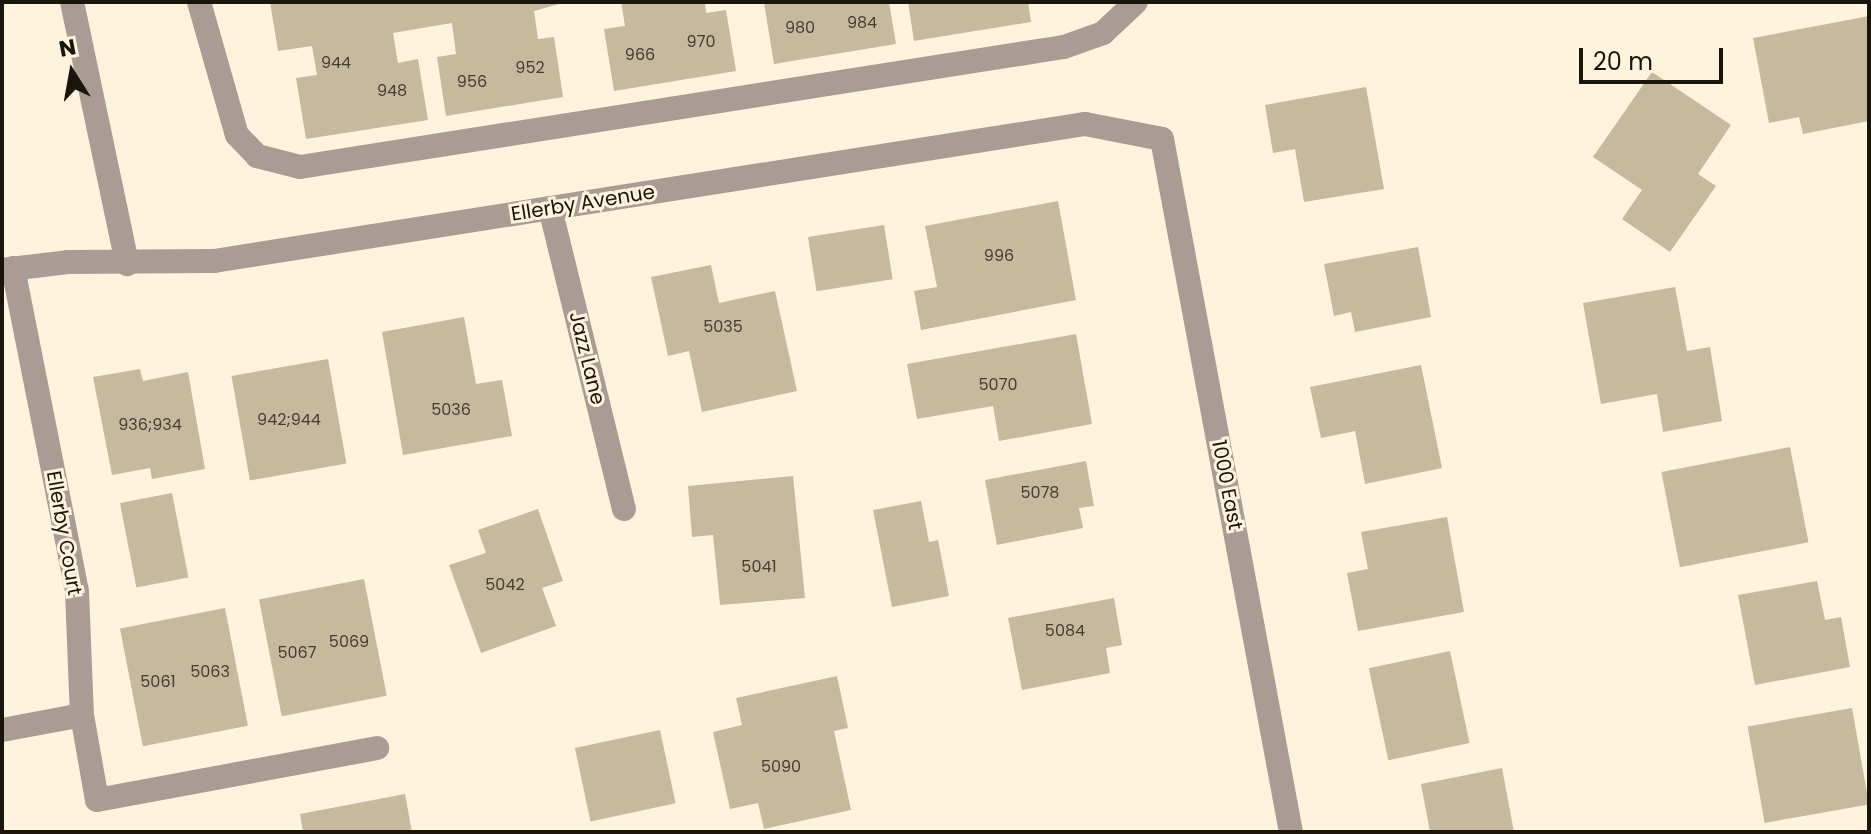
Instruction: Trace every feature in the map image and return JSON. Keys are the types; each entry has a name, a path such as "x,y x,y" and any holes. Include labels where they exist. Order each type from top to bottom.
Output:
{"street":[{"path":"72,2 127,264"},
{"path":"199,2 237,135 257,156 300,167 1064,47 1103,33 1136,2"},
{"name":"Ellerby Avenue","path":"8,269 214,261 1085,124 1162,139"},
{"name":"1000 East","path":"1162,139 1291,832"},
{"name":"Jazz Lane","path":"550,208 624,509"},
{"name":"Ellerby Court","path":"8,269 77,592 82,715 97,800 377,748"},
{"path":"2,730 82,715"}],"building":[{"path":"270,2 566,2 534,11 538,39 554,37 563,97 446,116 437,57 456,54 452,23 393,33 398,63 418,59 428,120 306,139 296,78 317,75 312,46 278,51"},
{"path":"621,2 705,2 706,13 726,10 736,71 614,91 604,29 625,26"},
{"path":"889,2 896,44 774,64 764,3"},
{"path":"908,2 1028,2 1031,22 914,41"},
{"path":"1869,16 1869,121 1803,134 1799,117 1769,123 1753,38"},
{"path":"1652,72 1731,125 1698,174 1716,186 1670,252 1622,219 1642,190 1593,157"},
{"path":"1366,87 1384,189 1304,202 1295,149 1273,153 1265,105"},
{"path":"1058,201 1076,300 921,330 914,291 937,287 925,226"},
{"path":"884,225 893,279 817,291 808,237"},
{"path":"1418,247 1431,317 1355,332 1351,312 1334,316 1324,264"},
{"path":"711,265 719,303 775,291 797,391 702,412 689,351 668,356 651,277"},
{"path":"1675,287 1687,351 1710,347 1722,421 1663,432 1657,394 1601,404 1583,303"},
{"path":"464,317 476,384 502,380 512,436 403,455 382,332"},
{"path":"1076,334 1092,424 999,441 993,406 917,419 907,364"},
{"path":"328,359 346,463 250,480 231,376"},
{"path":"1421,365 1442,468 1365,484 1355,431 1321,438 1310,387"},
{"path":"140,369 143,381 188,372 205,469 152,479 150,468 112,475 93,377"},
{"path":"1790,447 1809,542 1680,567 1661,472"},
{"path":"1086,461 1094,506 1079,508 1083,528 997,545 985,480"},
{"path":"793,476 805,598 720,605 713,535 692,537 688,486"},
{"path":"172,493 188,577 136,588 120,503"},
{"path":"921,501 929,542 938,540 949,596 892,607 873,510"},
{"path":"538,509 563,581 542,588 556,626 481,653 449,565 486,553 478,530"},
{"path":"1447,517 1464,612 1358,631 1347,573 1368,569 1361,532"},
{"path":"364,579 387,696 282,716 259,599"},
{"path":"1817,581 1825,620 1841,617 1850,667 1755,685 1738,595"},
{"path":"1114,598 1122,645 1106,648 1110,673 1022,690 1008,618"},
{"path":"225,608 248,726 143,746 120,628"},
{"path":"1450,651 1470,743 1388,760 1369,668"},
{"path":"837,676 848,728 834,731 851,810 764,829 758,803 730,809 713,732 742,725 736,698"},
{"path":"1852,708 1869,805 1765,823 1748,726"},
{"path":"660,730 676,803 590,821 575,748"},
{"path":"1502,768 1514,832 1430,832 1421,784"},
{"path":"405,794 412,832 303,832 300,814"}]}
